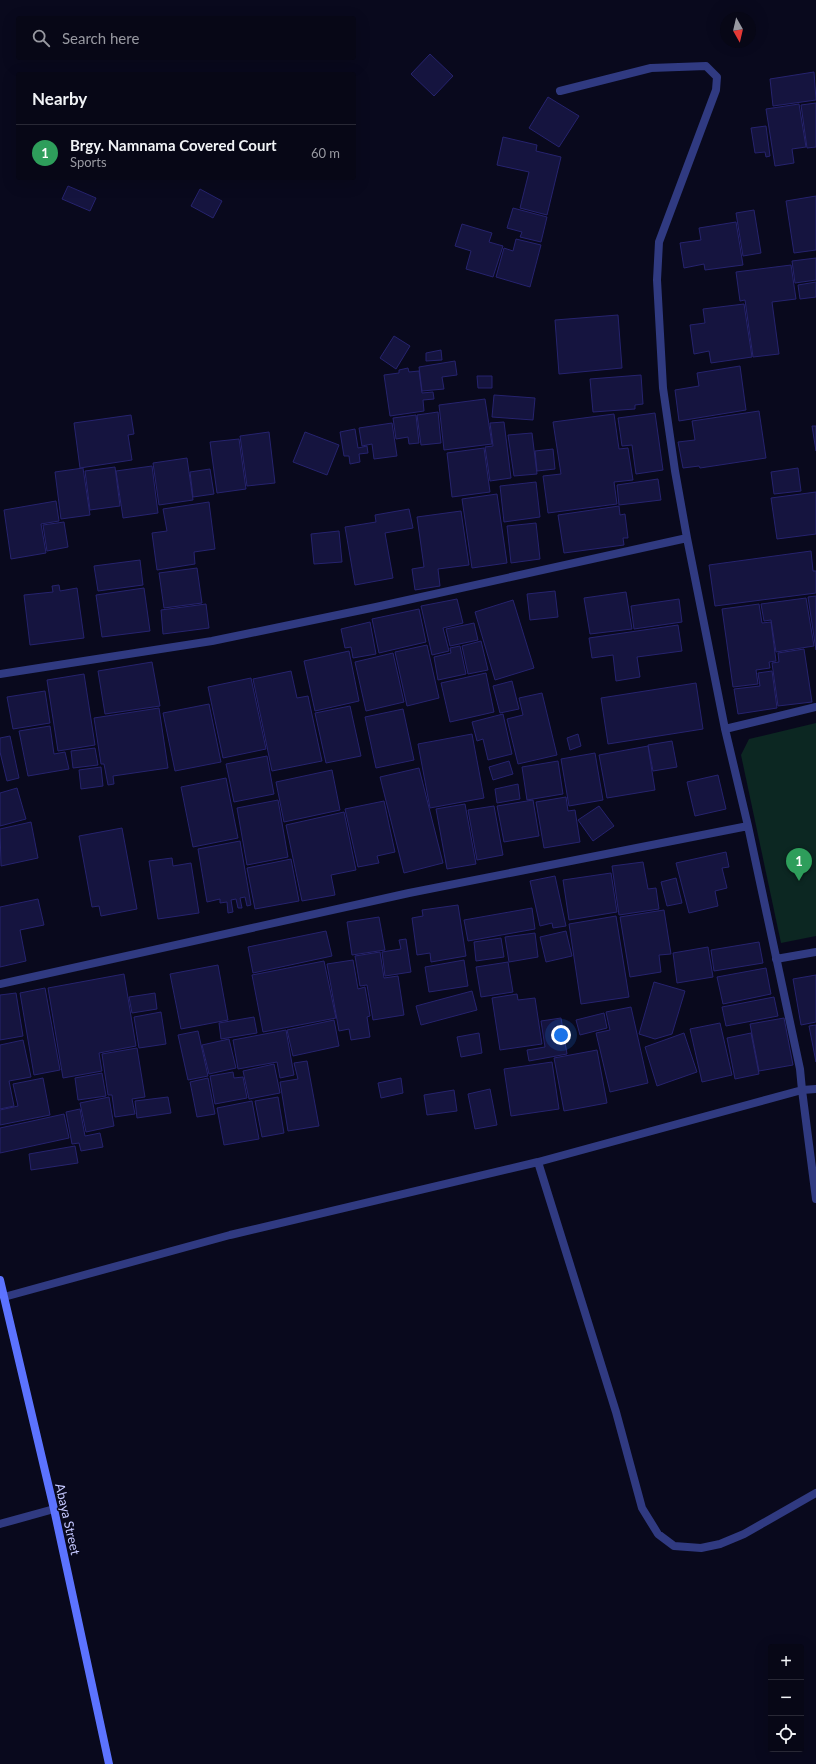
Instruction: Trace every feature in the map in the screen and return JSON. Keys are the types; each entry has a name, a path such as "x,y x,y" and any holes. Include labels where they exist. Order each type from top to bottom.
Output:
{"street":[{"path":"560,91 651,68 706,66 717,77 716,90 659,242 657,280 663,388 675,471 687,538 725,729 748,826 800,1069 816,1199"},
{"path":"0,674 212,641 376,607 687,538"},
{"path":"725,729 816,707"},
{"path":"0,984 409,892 748,826"},
{"path":"776,958 816,952"},
{"path":"4,1297 230,1236 538,1162 802,1090 816,1089"},
{"path":"538,1162 616,1412 642,1508 658,1534 674,1546 701,1548 720,1544 744,1534 816,1493"},
{"name":"Abaya Street","path":"0,1280 54,1509 109,1764"},
{"path":"0,1524 54,1509"}],"green space":[{"path":"816,723 816,936 781,943 741,755 749,739"}],"building":[{"path":"430,54 453,76 434,96 411,74"},
{"path":"814,72 816,100 773,106 770,79"},
{"path":"548,97 579,116 559,147 529,128"},
{"path":"816,103 816,147 807,148 801,105"},
{"path":"799,104 806,147 792,149 794,163 775,166 766,109"},
{"path":"766,126 770,156 766,157 765,152 755,153 751,128"},
{"path":"503,137 537,145 536,151 561,157 547,215 520,208 529,172 497,165"},
{"path":"68,186 96,198 90,211 62,199"},
{"path":"200,189 222,201 213,218 191,206"},
{"path":"816,196 816,250 794,253 786,201"},
{"path":"513,208 547,217 541,242 520,237 522,232 507,228"},
{"path":"754,210 761,253 743,256 736,213"},
{"path":"736,222 743,265 705,270 704,264 684,268 680,243 701,240 699,228"},
{"path":"462,224 492,233 489,242 503,246 493,277 466,269 471,251 455,246"},
{"path":"516,239 541,245 530,287 496,277 504,248 513,251"},
{"path":"816,258 816,280 795,283 792,261"},
{"path":"791,265 796,299 772,302 779,354 753,357 745,300 740,301 736,272"},
{"path":"816,282 816,297 800,299 798,285"},
{"path":"744,304 752,357 711,363 709,351 694,354 690,325 705,323 703,309"},
{"path":"618,315 622,368 559,374 555,320"},
{"path":"394,336 410,346 396,369 380,358"},
{"path":"441,350 442,360 426,361 426,353"},
{"path":"455,361 457,375 442,377 444,389 422,391 419,367"},
{"path":"740,366 746,410 679,421 675,390 699,386 697,373"},
{"path":"408,368 409,372 419,371 422,393 433,392 434,399 423,400 424,411 390,416 384,375 399,373 399,370"},
{"path":"641,375 643,404 635,405 635,409 593,412 590,379"},
{"path":"477,376 492,376 492,388 478,388"},
{"path":"494,395 535,398 533,420 492,417"},
{"path":"485,399 492,444 444,450 439,405"},
{"path":"759,411 766,458 700,468 699,466 683,468 678,442 695,440 692,421"},
{"path":"438,412 441,443 421,445 417,415"},
{"path":"655,413 663,470 636,474 632,445 622,446 618,418"},
{"path":"614,414 619,449 628,448 633,480 614,482 617,504 548,513 543,476 561,474 553,422"},
{"path":"131,415 134,434 128,435 132,460 80,468 74,423"},
{"path":"416,415 419,443 409,444 408,437 396,439 393,418"},
{"path":"504,422 511,478 490,481 485,447 493,446 490,423"},
{"path":"392,423 397,456 374,459 372,444 362,446 359,428"},
{"path":"812,426 816,426 816,451"},
{"path":"355,429 358,448 367,446 368,453 359,454 360,462 350,464 349,456 344,456 340,432"},
{"path":"269,432 275,483 247,486 240,436"},
{"path":"305,432 339,445 327,475 293,462"},
{"path":"532,433 537,474 514,476 508,435"},
{"path":"239,439 246,489 217,493 210,442"},
{"path":"484,448 490,492 452,497 447,453"},
{"path":"553,449 555,469 537,471 535,451"},
{"path":"187,458 193,500 159,505 153,463"},
{"path":"152,466 158,513 123,518 116,471"},
{"path":"115,467 120,506 90,510 85,471"},
{"path":"83,468 90,515 61,519 55,472"},
{"path":"798,468 801,491 774,494 771,472"},
{"path":"210,469 214,494 193,497 190,472"},
{"path":"658,479 661,500 619,505 617,485"},
{"path":"536,482 540,517 504,522 500,486"},
{"path":"816,492 816,534 777,539 771,498"},
{"path":"497,494 507,563 472,568 462,499"},
{"path":"56,501 59,521 41,524 46,553 11,559 4,510"},
{"path":"209,502 215,549 194,552 195,564 157,570 152,533 167,531 163,509"},
{"path":"619,506 620,515 625,514 628,538 623,538 624,545 564,553 558,515"},
{"path":"409,509 413,528 385,533 393,578 355,585 345,527 376,522 375,515"},
{"path":"461,511 469,565 438,569 440,586 415,590 412,569 424,567 417,517"},
{"path":"64,522 68,547 47,551 43,525"},
{"path":"536,523 540,559 511,563 507,526"},
{"path":"339,531 342,562 314,564 311,534"},
{"path":"811,551 813,571 816,571 816,593 715,606 709,565"},
{"path":"140,560 143,585 98,591 94,566"},
{"path":"197,568 202,603 164,608 159,573"},
{"path":"59,585 60,591 77,588 84,638 30,645 24,595 53,592 52,586"},
{"path":"144,588 150,631 102,637 96,595"},
{"path":"555,591 558,617 530,620 527,594"},
{"path":"626,592 632,629 590,634 584,598"},
{"path":"816,596 816,650 808,597"},
{"path":"806,598 814,646 776,652 771,620 764,621 761,604"},
{"path":"457,599 463,623 443,628 449,651 432,655 421,606"},
{"path":"679,599 682,622 634,629 631,606"},
{"path":"513,600 534,668 495,680 475,612"},
{"path":"206,604 209,628 163,634 161,610"},
{"path":"759,604 762,623 771,622 776,661 769,662 770,668 756,670 758,684 733,687 722,609"},
{"path":"419,609 426,642 379,653 372,619"},
{"path":"370,622 376,654 353,658 351,647 345,648 341,629"},
{"path":"474,623 478,640 450,646 446,629"},
{"path":"678,625 682,651 637,657 640,677 616,681 613,655 592,658 589,638"},
{"path":"481,641 488,670 468,674 462,646"},
{"path":"427,645 439,698 407,706 395,652"},
{"path":"460,646 466,674 438,680 434,657 451,653 450,648"},
{"path":"804,649 812,702 778,706 772,663 779,662 778,653"},
{"path":"349,651 359,701 315,711 304,661"},
{"path":"393,653 404,702 366,711 355,662"},
{"path":"152,662 160,706 105,714 98,671"},
{"path":"291,671 297,698 308,696 322,761 272,771 253,679"},
{"path":"772,671 777,708 738,714 734,689 760,686 758,673"},
{"path":"486,673 494,712 450,722 441,683"},
{"path":"84,674 95,745 58,751 47,680"},
{"path":"251,678 266,749 223,758 208,687"},
{"path":"512,681 519,709 500,713 493,686"},
{"path":"696,683 703,729 608,744 601,698"},
{"path":"45,691 50,723 13,729 7,697"},
{"path":"542,693 557,755 518,764 507,719 523,715 519,698"},
{"path":"209,704 221,762 175,771 163,713"},
{"path":"350,706 361,756 326,763 315,713"},
{"path":"159,708 168,768 113,776 114,784 108,785 104,764 101,764 94,718"},
{"path":"403,709 414,760 376,768 365,717"},
{"path":"503,714 512,754 488,760 483,739 477,741 472,722"},
{"path":"50,726 54,754 65,752 69,769 28,776 19,731"},
{"path":"472,734 484,798 430,808 418,744"},
{"path":"578,734 581,746 570,750 567,738"},
{"path":"10,736 19,778 7,781 0,752 0,738"},
{"path":"672,741 677,767 653,771 648,745"},
{"path":"648,746 655,790 607,798 599,755"},
{"path":"95,748 98,765 73,768 71,751"},
{"path":"595,753 603,800 569,806 561,759"},
{"path":"267,756 274,794 234,802 226,764"},
{"path":"509,761 513,774 493,780 489,767"},
{"path":"558,761 563,794 527,800 522,767"},
{"path":"101,767 103,786 81,789 79,770"},
{"path":"419,768 443,863 404,873 380,777"},
{"path":"332,770 340,810 284,822 276,782"},
{"path":"718,775 726,809 695,816 687,782"},
{"path":"226,778 238,838 193,847 181,787"},
{"path":"518,784 520,799 497,803 495,789"},
{"path":"17,788 26,819 0,826 0,793"},
{"path":"566,797 568,811 575,810 580,842 544,848 536,802"},
{"path":"278,800 288,857 247,865 237,808"},
{"path":"533,800 539,836 504,842 497,806"},
{"path":"384,801 395,852 377,856 379,863 358,867 345,809"},
{"path":"465,804 476,864 447,869 436,809"},
{"path":"494,806 503,855 477,860 468,810"},
{"path":"599,806 614,826 593,841 578,820"},
{"path":"344,812 356,870 331,875 335,895 302,901 286,825"},
{"path":"31,822 38,858 1,866 0,829"},
{"path":"122,828 137,909 101,916 99,906 92,907 79,836"},
{"path":"240,841 251,905 247,906 245,897 240,898 242,908 238,908 236,899 231,900 233,912 228,913 227,902 220,903 220,899 207,902 198,849"},
{"path":"726,852 729,867 722,868 727,888 715,891 718,906 689,913 676,863"},
{"path":"172,858 173,866 191,863 199,913 158,919 149,861"},
{"path":"291,859 299,901 255,909 247,868"},
{"path":"643,862 648,889 656,888 659,909 619,915 612,866"},
{"path":"611,873 617,912 569,920 563,880"},
{"path":"555,876 566,926 553,928 552,923 540,926 530,881"},
{"path":"676,878 682,903 667,906 661,882"},
{"path":"38,899 44,925 20,930 26,961 0,967 0,907"},
{"path":"458,905 466,956 431,962 430,953 417,955 412,918 423,916 422,910"},
{"path":"532,908 535,929 468,941 464,920"},
{"path":"664,910 671,954 659,955 661,972 630,977 620,917"},
{"path":"616,916 629,997 581,1004 569,924"},
{"path":"379,917 385,950 352,955 347,922"},
{"path":"326,931 332,956 253,973 248,947"},
{"path":"566,931 572,956 546,962 540,937"},
{"path":"535,933 538,957 509,962 505,937"},
{"path":"501,938 504,957 476,961 474,942"},
{"path":"406,939 411,972 385,976 382,952 401,949 399,940"},
{"path":"759,942 763,963 714,971 711,950"},
{"path":"708,947 713,977 677,983 673,953"},
{"path":"380,952 384,978 398,976 404,1015 373,1020 367,985 360,986 355,956"},
{"path":"353,960 358,989 365,987 370,1016 367,1017 370,1037 351,1040 349,1029 339,1031 327,964"},
{"path":"464,960 468,986 429,992 425,967"},
{"path":"324,961 336,1018 263,1032 252,975"},
{"path":"508,962 513,992 481,997 476,967"},
{"path":"218,965 228,1020 181,1029 170,974"},
{"path":"766,968 771,994 723,1004 717,977"},
{"path":"124,974 136,1046 99,1053 102,1071 63,1078 48,988"},
{"path":"816,975 816,1022 801,1025 793,979"},
{"path":"654,982 685,991 672,1034 655,1039 639,1034"},
{"path":"45,988 60,1070 34,1075 20,993"},
{"path":"472,991 477,1010 421,1025 416,1006"},
{"path":"16,993 23,1036 0,1040 0,995"},
{"path":"155,993 157,1009 132,1013 129,997"},
{"path":"517,994 518,1000 535,998 542,1044 500,1050 492,998"},
{"path":"774,997 778,1016 726,1026 722,1007"},
{"path":"631,1007 648,1083 610,1092 596,1033 610,1030 606,1012"},
{"path":"161,1012 166,1044 139,1048 134,1017"},
{"path":"604,1013 607,1028 580,1035 576,1020"},
{"path":"254,1017 257,1033 221,1039 219,1023"},
{"path":"561,1018 567,1054 529,1061 527,1050 545,1047 541,1021"},
{"path":"784,1018 793,1065 759,1071 750,1024"},
{"path":"334,1020 339,1046 293,1056 287,1030"},
{"path":"720,1023 732,1075 702,1082 690,1029"},
{"path":"816,1025 816,1062 809,1026"},
{"path":"286,1030 294,1075 280,1078 277,1062 238,1069 233,1040"},
{"path":"198,1031 208,1076 188,1080 178,1035"},
{"path":"479,1033 482,1053 461,1057 457,1037"},
{"path":"684,1033 697,1072 657,1086 645,1047"},
{"path":"751,1033 759,1074 735,1079 727,1038"},
{"path":"229,1039 236,1068 209,1074 202,1045"},
{"path":"23,1040 31,1077 9,1081 14,1106 0,1109 0,1045"},
{"path":"137,1048 145,1097 132,1099 135,1114 115,1117 112,1095 108,1095 102,1054"},
{"path":"597,1050 607,1103 564,1111 554,1058"},
{"path":"307,1061 319,1126 288,1131 280,1082 298,1079 294,1063"},
{"path":"552,1062 559,1109 511,1116 504,1069"},
{"path":"274,1064 280,1093 249,1099 243,1071"},
{"path":"233,1072 234,1078 243,1077 247,1098 215,1104 210,1076"},
{"path":"102,1073 106,1096 78,1100 75,1078"},
{"path":"43,1078 50,1115 0,1125 0,1110 18,1106 13,1084"},
{"path":"208,1078 215,1114 197,1117 190,1082"},
{"path":"401,1078 403,1093 381,1098 378,1083"},
{"path":"490,1089 497,1125 475,1129 468,1094"},
{"path":"454,1090 457,1111 427,1115 424,1095"},
{"path":"109,1097 114,1126 86,1132 80,1103"},
{"path":"168,1097 171,1113 137,1118 135,1101"},
{"path":"278,1097 284,1133 262,1137 255,1101"},
{"path":"252,1101 259,1139 224,1145 217,1108"},
{"path":"80,1109 85,1136 100,1133 103,1147 81,1151 79,1143 72,1144 66,1112"},
{"path":"64,1114 69,1138 0,1153 0,1128"},
{"path":"75,1146 78,1163 31,1170 29,1154"}],"place":[{"name":"Brgy. Namnama Covered Court","path":"799,881"}]}
